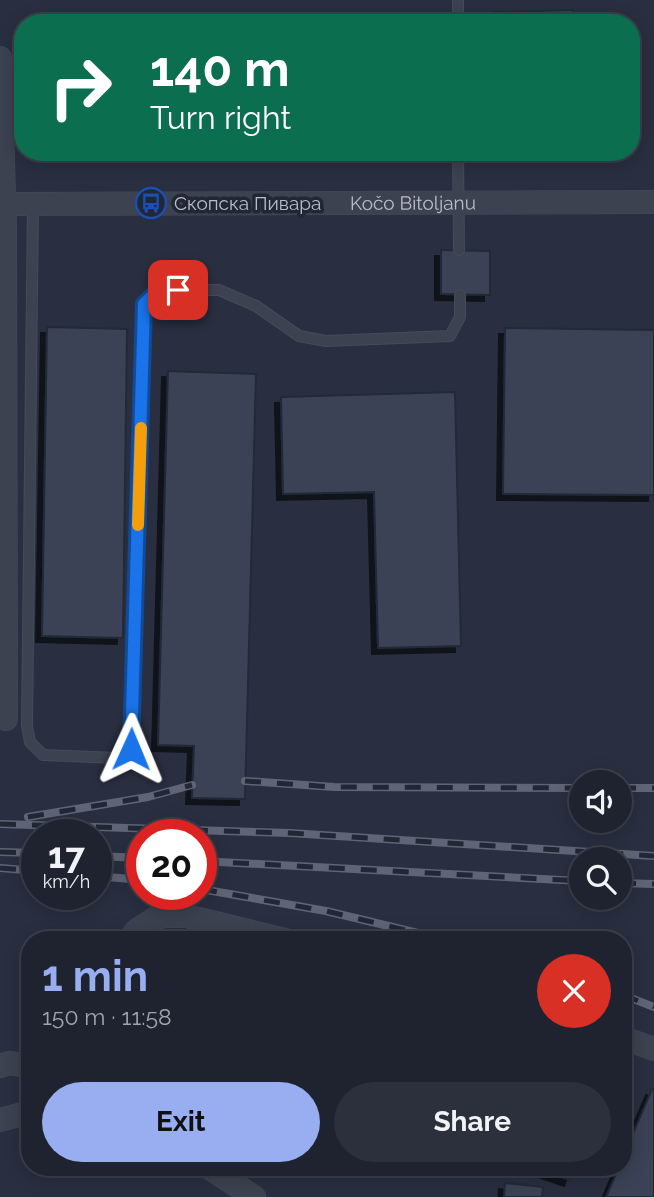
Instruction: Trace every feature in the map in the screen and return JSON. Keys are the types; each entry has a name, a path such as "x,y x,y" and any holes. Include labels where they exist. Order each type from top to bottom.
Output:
{"street":[{"path":"0,58 6,719"},
{"name":"Kočo Bitoljanu","path":"2,204 654,202"},
{"path":"136,931 164,916 186,916 248,931"},
{"path":"632,1041 654,1049"},
{"path":"0,1120 21,1114"},
{"path":"222,1176 254,1197"}],"lane":[{"path":"458,161 459,250"},
{"path":"33,204 27,726 30,742 43,755 117,758 131,749 144,304 158,290 219,290 256,306 299,336 326,341 450,336 460,317 460,295"}],"building":[{"path":"573,10 573,14 493,14"},
{"path":"441,250 490,251 490,295 441,294"},
{"path":"47,327 127,329 123,638 42,636"},
{"path":"505,328 654,330 654,495 503,494"},
{"path":"168,371 256,374 245,799 192,798 194,746 158,745"},
{"path":"455,392 461,646 378,648 374,492 283,494 281,397"},
{"path":"652,1089 654,1197 606,1197 615,1176 632,1176 632,1136"},
{"path":"505,1183 543,1187 542,1197 504,1197"}],"railway":[{"path":"245,781 334,787 569,788"},
{"path":"28,817 148,797 192,785"},
{"path":"632,788 654,788"},
{"path":"0,824 290,833 654,856"},
{"path":"0,852 21,853"},
{"path":"112,857 126,857"},
{"path":"217,862 569,880"},
{"path":"0,868 21,870"},
{"path":"112,877 126,879"},
{"path":"632,883 654,884"},
{"path":"217,892 326,911 409,931"},
{"path":"632,998 654,1007"}],"slow traffic":[{"path":"138,525 141,428"}],"place":[{"name":"Скопска Пивара","path":"151,203"}],"route":[{"path":"131,749 144,304 158,290 178,290"}]}
